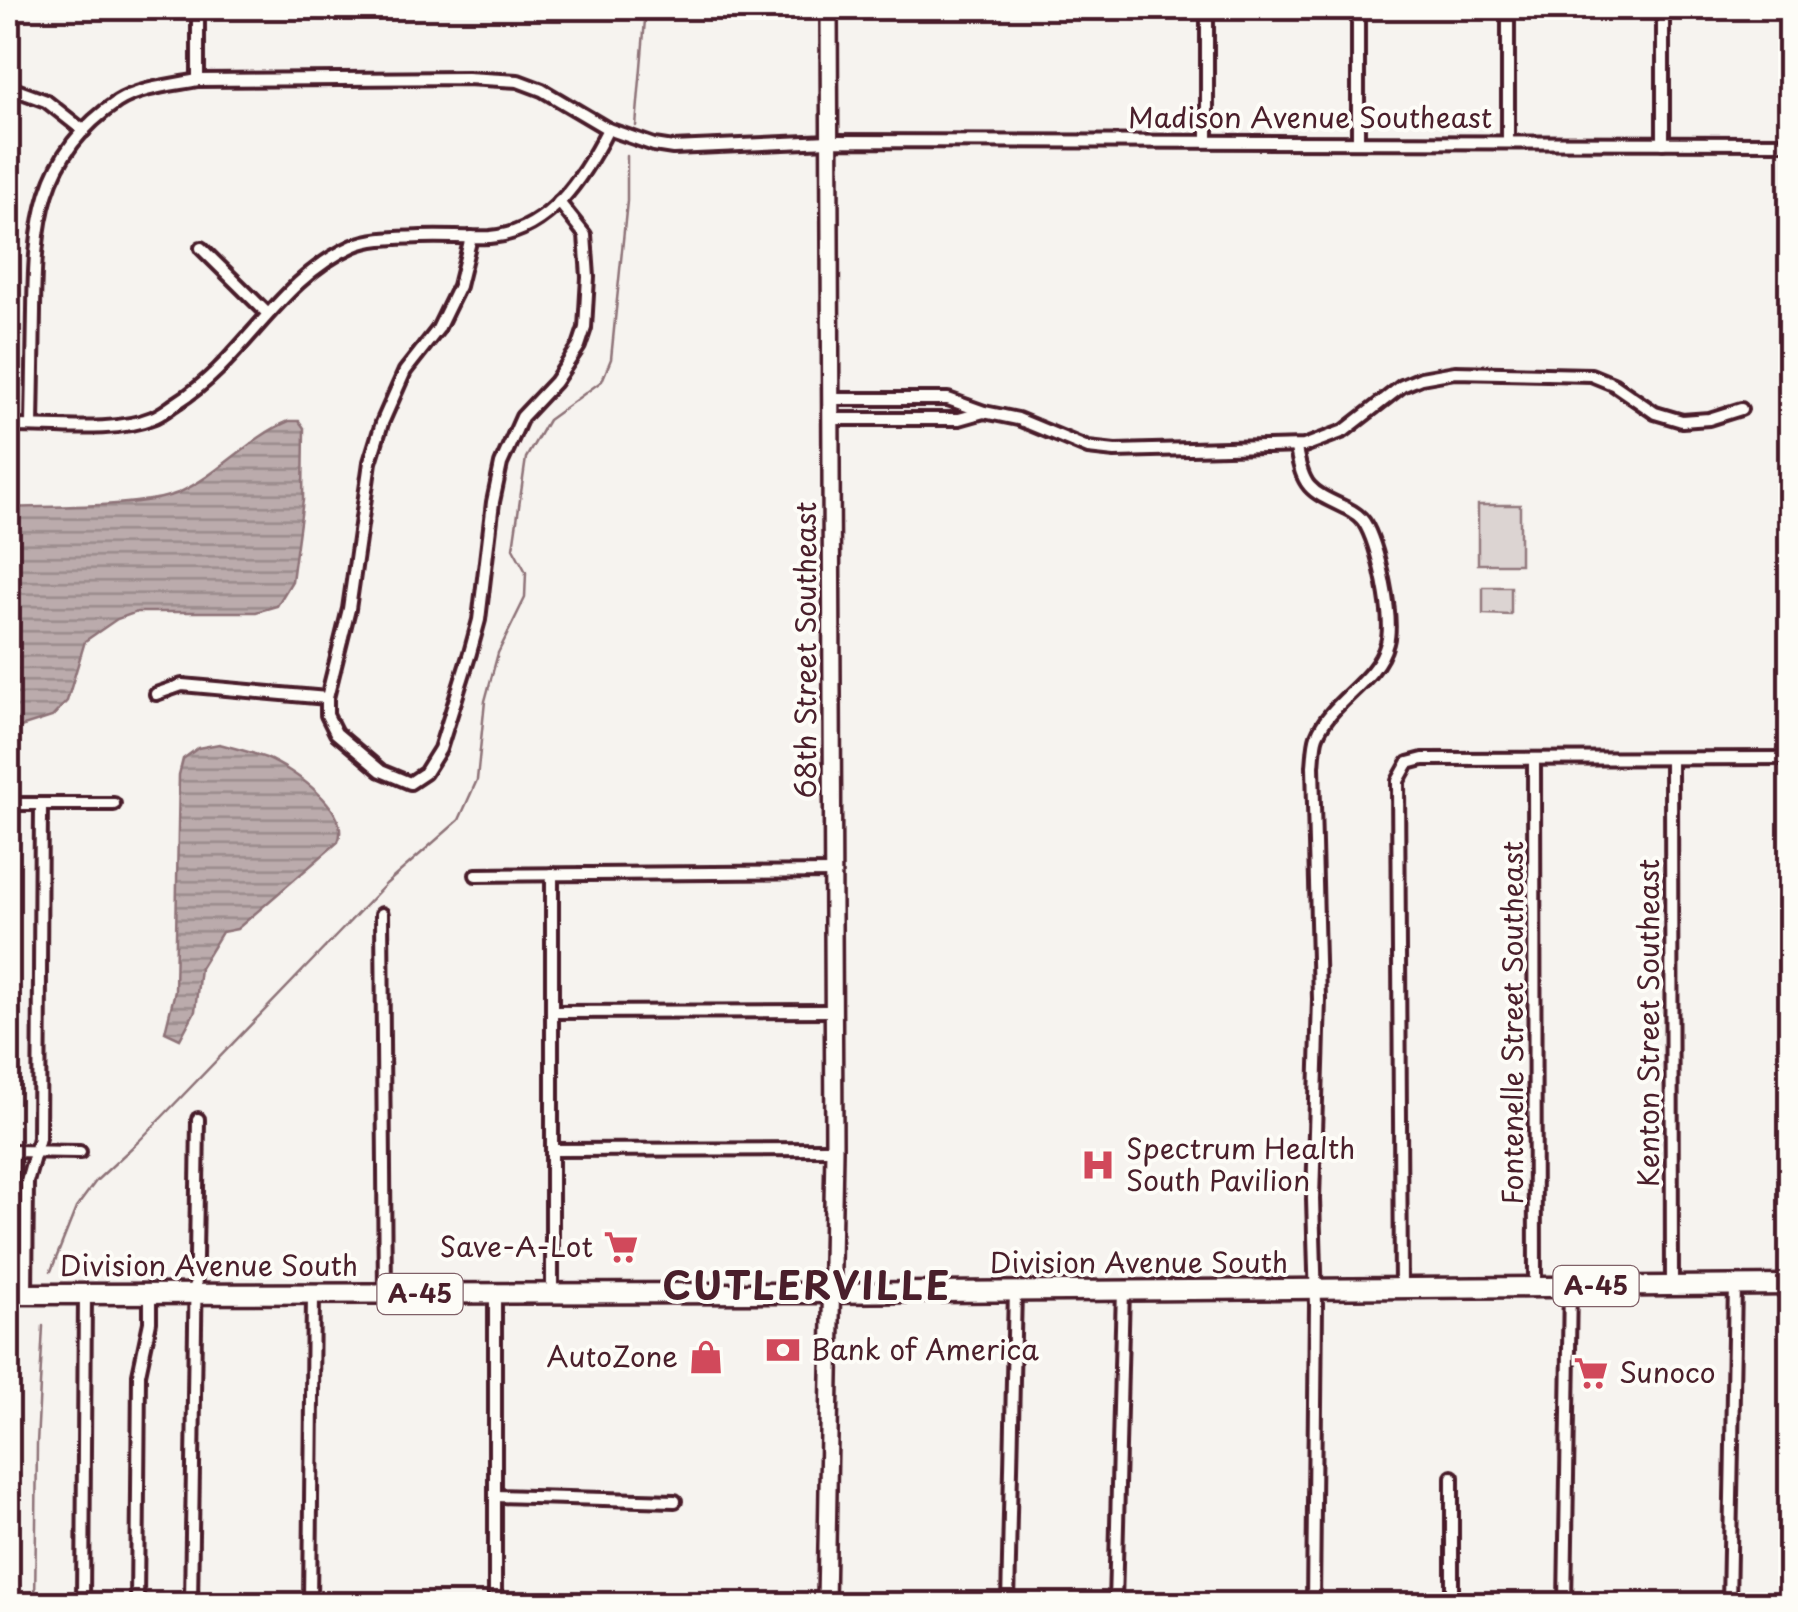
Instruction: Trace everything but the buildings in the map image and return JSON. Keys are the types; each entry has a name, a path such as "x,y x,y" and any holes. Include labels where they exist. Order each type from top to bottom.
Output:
{"main road":[{"name":"68th Street Southeast","path":"826,1604 834,1148 829,8"},
{"name":"Division Avenue South","path":"15,1294 833,1293 1790,1285"}],"street":[{"path":"198,8 198,80"},
{"path":"1207,8 1207,140"},
{"path":"1358,8 1358,140"},
{"path":"1508,8 1508,141"},
{"path":"1662,8 1662,143"},
{"path":"8,426 32,426 111,426 152,418 196,390 267,313 317,268 356,245 391,238 494,237 522,227 560,202 587,170 608,128 542,90 518,81 468,78 198,80 119,100 84,131 55,168 40,208 35,245 32,426"},
{"path":"8,87 46,101 84,131"},
{"name":"Madison Avenue Southeast","path":"608,128 673,148 829,141 1790,144"},
{"path":"470,237 460,286 438,328 405,371 382,423 370,462 350,609 327,698 329,721 355,750 381,771 410,783 425,773 440,749 479,620 501,464 522,417 554,382 585,328 588,277 584,235 560,202"},
{"path":"200,248 267,313"},
{"path":"830,398 948,399 1018,419 1098,450 1296,448 1344,431 1402,386 1444,373 1591,375 1612,384 1654,413 1682,421 1709,419 1742,409"},
{"path":"830,419 959,418 984,412"},
{"path":"1296,448 1303,483 1354,512 1364,522 1379,565 1387,630 1387,644 1368,676 1316,737 1313,766 1318,999 1313,1199 1313,1604"},
{"path":"156,694 182,685 327,698"},
{"path":"1401,1288 1398,780 1408,764 1423,759 1790,758"},
{"name":"Fontenelle Street Southeast","path":"1534,760 1536,1286"},
{"name":"Kenton Street Southeast","path":"1670,760 1672,1286"},
{"path":"8,804 114,804"},
{"path":"15,1294 27,1182 40,1138 42,804"},
{"path":"476,875 832,872"},
{"path":"552,874 552,1294"},
{"path":"382,914 385,1294"},
{"path":"552,1012 832,1011"},
{"path":"191,1604 198,1120"},
{"path":"552,1150 834,1148"},
{"path":"15,1294 10,1151 80,1152"},
{"path":"1730,1604 1736,1285"},
{"path":"1565,1604 1570,1286"},
{"path":"1008,1604 1015,1290"},
{"path":"1115,1604 1123,1290"},
{"path":"83,1604 86,1294"},
{"path":"137,1604 139,1374 150,1322 150,1294"},
{"path":"310,1604 313,1294"},
{"path":"495,1604 496,1294"},
{"path":"1452,1477 1452,1604"},
{"path":"495,1496 675,1502"}],"shaded area":[{"path":"289,421 299,421 304,428 303,500 292,581 277,606 256,612 137,612 117,619 85,641 67,701 52,717 8,731 8,508 119,504 162,498 207,477 260,437"},
{"path":"1478,505 1520,505 1520,564 1478,564"},
{"path":"1483,587 1511,587 1511,615 1483,614"},
{"path":"219,744 266,758 290,771 328,804 340,830 338,842 237,929 222,932 200,968 195,1011 180,1039 165,1032 175,991 179,775 183,759 198,748"}],"waterway":[{"path":"636,126 646,8"},
{"path":"51,1271 76,1208 96,1181 386,884 459,820 477,780 485,701 498,653 525,598 526,572 513,548 526,458 548,420 602,381 611,359 627,201 627,156"},
{"path":"35,1604 43,1326"}],"place":[{"name":"Spectrum Health South Pavilion","path":"1098,1165"},
{"name":"Save-A-Lot","path":"621,1247"},
{"name":"Bank of America","path":"783,1350"},
{"name":"AutoZone","path":"706,1357"},
{"name":"Sunoco","path":"1591,1373"}],"district":[{"name":"CUTLERVILLE","path":"807,1287"}]}
